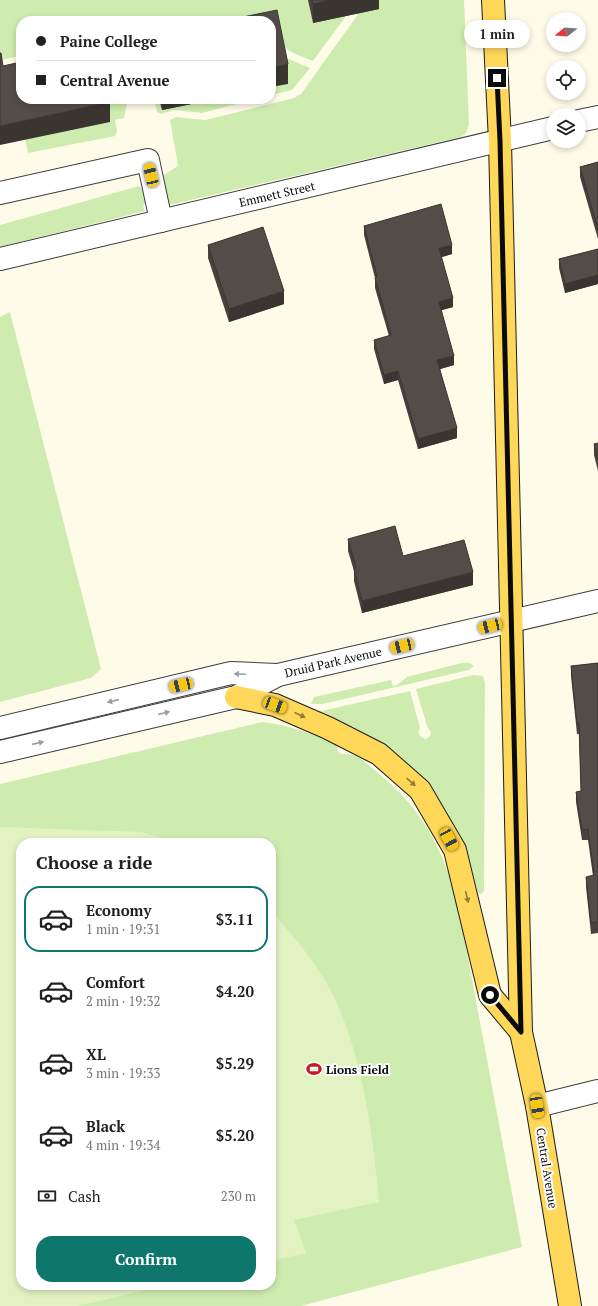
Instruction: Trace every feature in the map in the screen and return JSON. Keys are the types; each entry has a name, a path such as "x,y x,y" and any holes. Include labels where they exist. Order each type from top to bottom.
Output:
{"main road":[{"name":"Central Avenue","path":"493,0 500,141 521,1032 537,1106 570,1306"},
{"path":"236,696 275,705 328,728 379,754 420,790 455,850 490,995 521,1032"}],"street":[{"path":"586,120 598,117"},
{"name":"Emmett Street","path":"0,259 546,130"},
{"path":"0,193 148,160 161,221"},
{"name":"Druid Park Avenue","path":"0,752 236,696 278,675 598,601"},
{"name":"Druid Park Avenue","path":"0,728 231,673 278,675"},
{"path":"537,1106 598,1090"}],"green space":[{"path":"0,0 308,0 313,23 346,16 313,61 290,51 282,44 276,32 276,16 16,16 16,57 0,60"},
{"path":"377,0 464,0 469,124 466,133 461,137 165,206 160,177 178,166 170,120 176,117 205,120 270,104 276,104 276,102 294,98 301,94 359,13"},
{"path":"289,59 310,68 292,90 276,94 276,76 283,60"},
{"path":"95,104 127,104 124,118 115,120 117,131 115,136 28,153 25,139"},
{"path":"155,104 237,104 202,113 174,110 161,114 157,112"},
{"path":"139,186 144,192 146,202 143,206 145,211 0,247 0,225"},
{"path":"10,312 101,669 91,678 0,702 0,317"},
{"path":"461,663 470,663 474,666 469,670 323,704 311,704 314,697 391,680 393,686 397,685 407,677"},
{"path":"473,675 483,676 485,683 484,891 481,894 478,893 472,871 460,841 369,738 353,727 317,712 410,691 420,728 418,732 421,737 426,739 430,736 431,732 427,726 416,689"},
{"path":"262,722 301,730 338,745 337,751 341,754 357,756 393,786 406,800 429,831 446,866 458,904 522,1247 301,1306 0,1306 0,784"},
{"path":"0,827 142,832 161,838 16,838 16,1290 146,1290 77,1306 0,1306"},
{"name":"Lions Field","path":"276,917 314,963 328,985 344,1021 352,1045 365,1097 374,1150 379,1202 294,1220 306,1253 276,1260"}],"building":[{"path":"312,0 331,0 313,4"},
{"path":"277,10 288,64 276,67 276,16 248,16"},
{"path":"0,53 3,66 16,63 16,104 101,104 0,126"},
{"path":"598,162 598,229 580,167"},
{"path":"441,204 452,245 439,248 453,298 439,302 454,356 437,360 457,428 418,439 398,371 384,375 374,340 391,335 375,278 377,277 364,226"},
{"path":"263,227 284,291 229,309 208,245"},
{"path":"598,249 598,275 565,284 559,259"},
{"path":"598,443 598,460 594,444"},
{"path":"395,526 403,556 464,540 473,572 362,601 354,569 356,568 348,539"},
{"path":"598,663 598,922 591,923 586,877 594,875 588,829 582,830 576,792 581,791 579,723 577,724 571,666"}],"place":[{"name":"Lions Field","path":"314,1069"}],"route":[{"path":"490,995 521,1032 500,141 497,78"}]}
